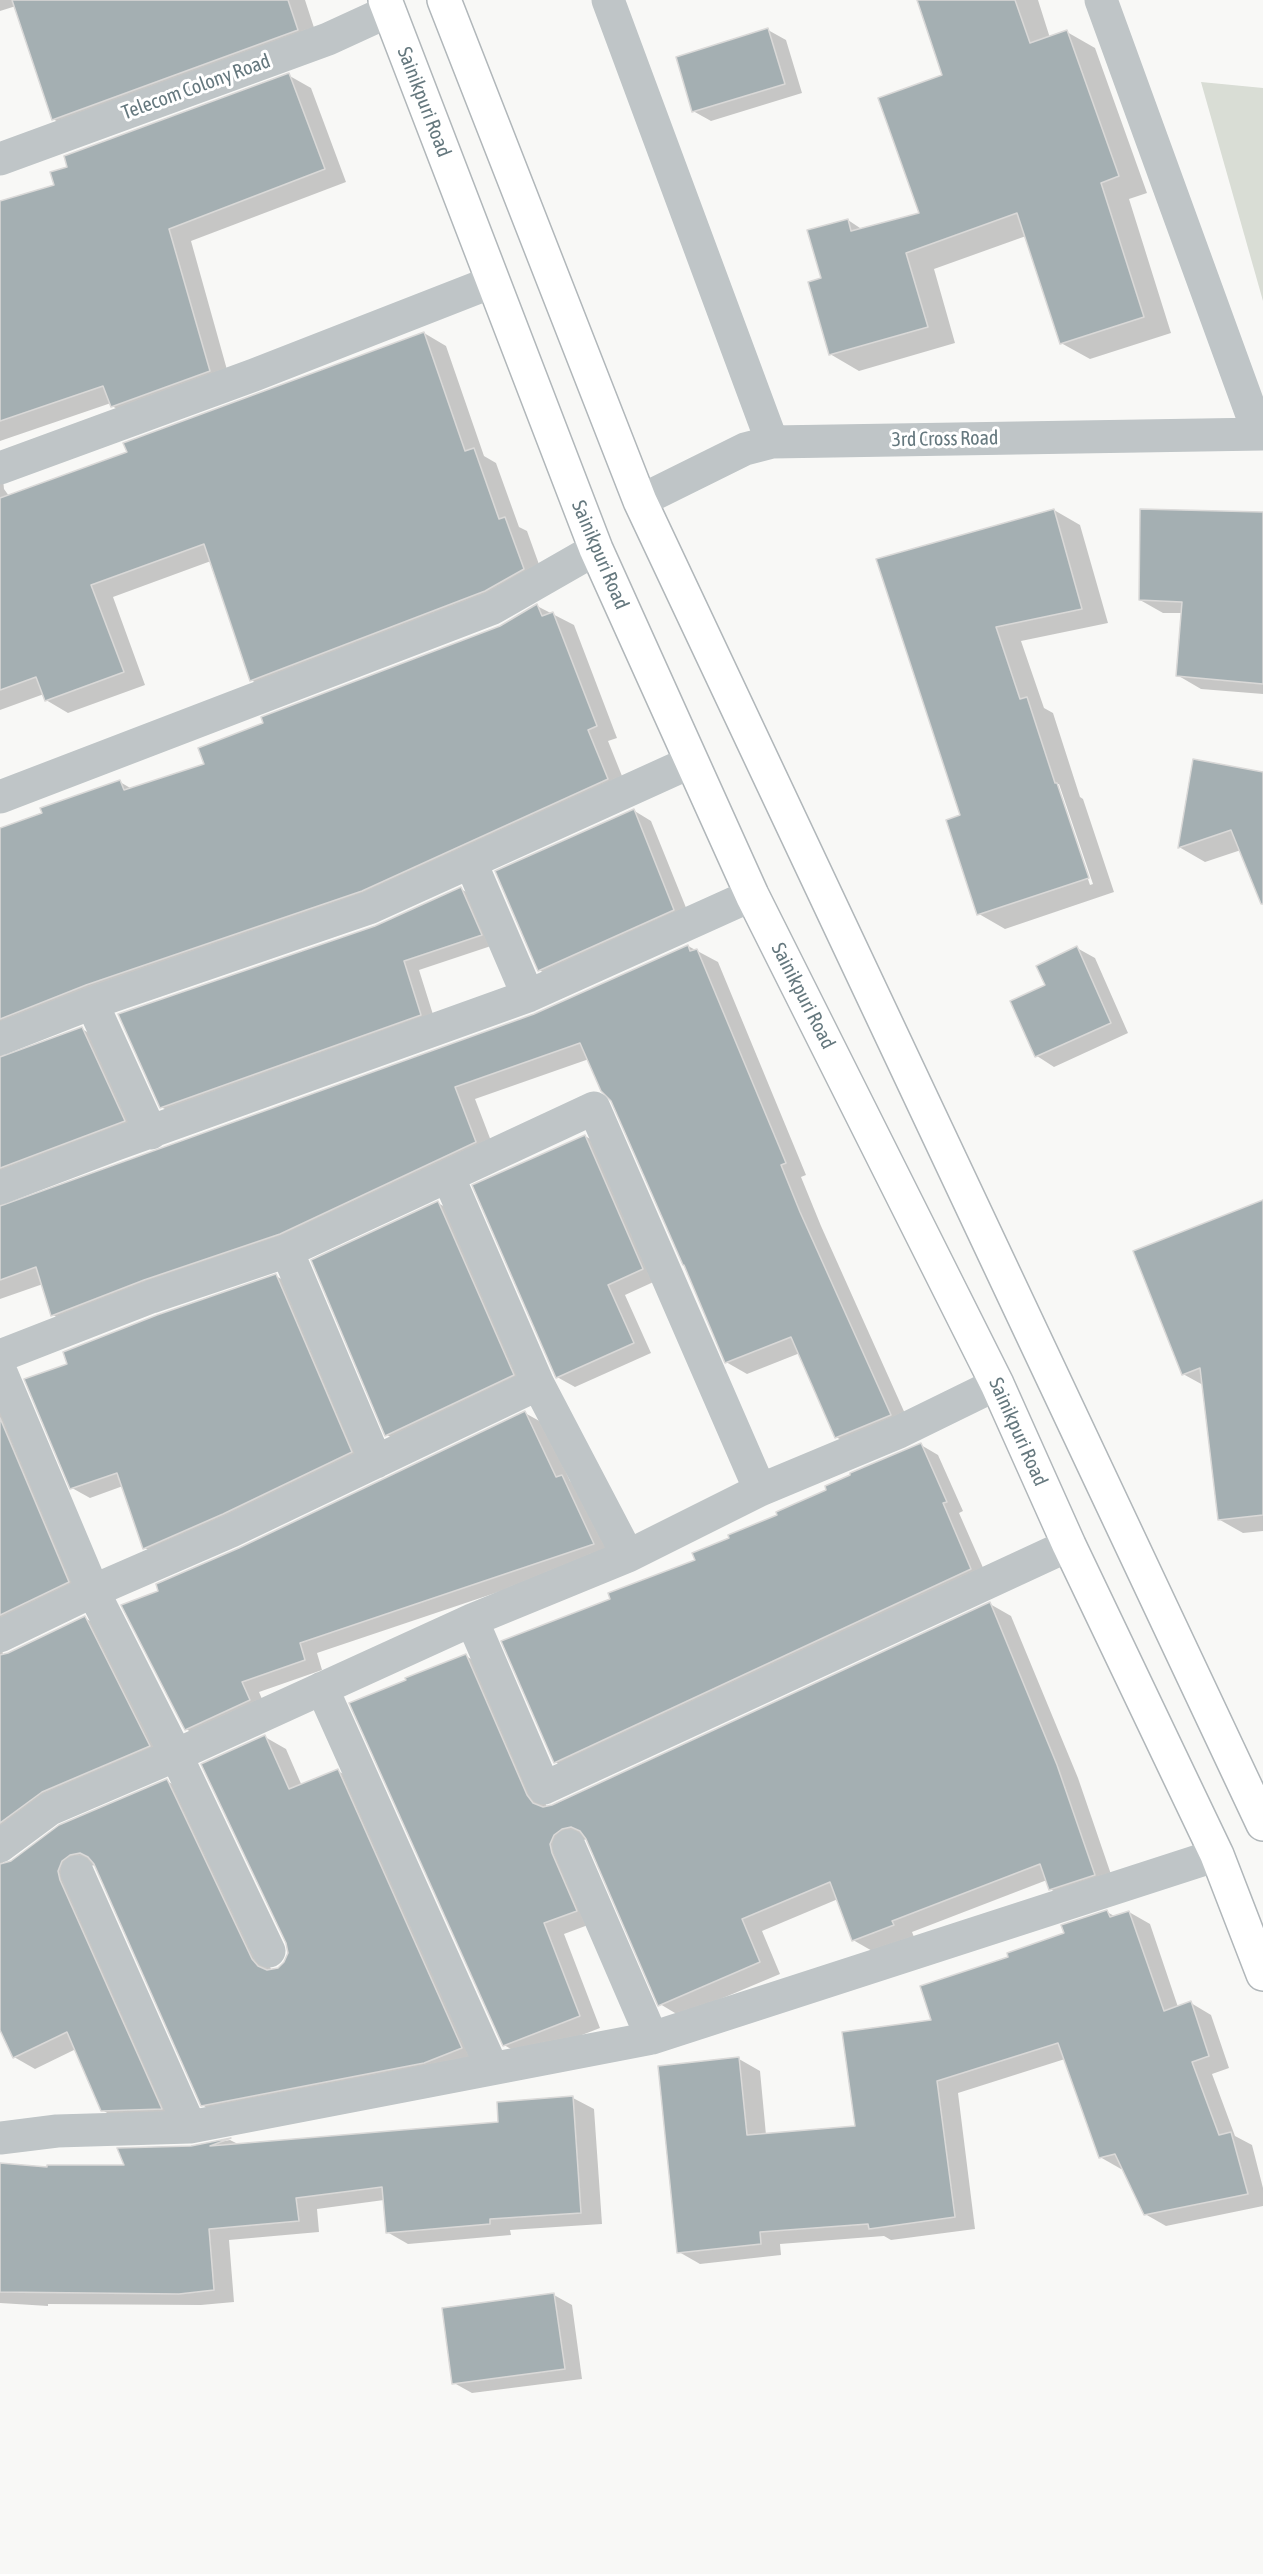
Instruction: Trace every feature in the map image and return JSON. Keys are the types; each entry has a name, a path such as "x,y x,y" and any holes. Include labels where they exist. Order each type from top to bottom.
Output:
{"main road":[{"path":"444,0 640,501 1263,1824"},
{"name":"Sainikpuri Road","path":"387,5 596,549 752,895 997,1384 1069,1545 1217,1855 1263,1974"}],"street":[{"path":"608,0 772,442"},
{"path":"1101,0 1261,434"},
{"name":"Telecom Colony Road","path":"0,159 328,39 387,5"},
{"path":"0,468 254,375 492,282"},
{"name":"3rd Cross Road","path":"640,501 745,449 772,442 1261,434"},
{"path":"0,797 493,608 596,549"},
{"path":"0,1039 92,1003 369,908 691,762"},
{"path":"471,863 528,996"},
{"path":"0,1188 528,996 752,895"},
{"path":"92,1003 151,1132"},
{"path":"0,1356 151,1297 287,1251 594,1108 760,1490"},
{"path":"448,1176 538,1384 628,1556"},
{"path":"287,1251 376,1462"},
{"path":"0,1370 93,1591 176,1755 269,1951"},
{"path":"0,1636 93,1591 231,1531 538,1384"},
{"path":"0,1846 50,1809 176,1755 472,1620 628,1556 760,1490 899,1431 997,1384"},
{"path":"472,1620 544,1788 1069,1545"},
{"path":"322,1688 492,2068"},
{"path":"569,1846 652,2038"},
{"path":"0,2138 57,2131 190,2127 652,2038 1217,1855"},
{"path":"77,1872 190,2127"}],"shaded area":[{"path":"1201,82 1263,88 1263,301"}],"building":[{"path":"12,0 288,0 298,30 52,120"},
{"path":"917,0 1015,0 1030,43 1067,30 1119,176 1101,183 1144,317 1060,344 1017,213 906,253 928,327 829,355 808,282 821,278 807,230 848,219 851,231 919,213 878,98 942,75"},
{"path":"768,28 785,84 692,112 676,57"},
{"path":"289,73 325,169 169,229 210,371 111,407 103,386 0,421 0,201 54,185 50,172 67,167 64,156"},
{"path":"424,332 465,451 474,448 499,519 505,517 524,569 485,591 250,681 204,544 91,585 124,672 45,701 36,677 0,690 0,498 127,452 123,443"},
{"path":"1054,509 1082,609 996,627 1020,699 1027,697 1089,878 977,915 946,820 960,815 876,559"},
{"path":"1140,509 1263,512 1263,684 1176,676 1182,602 1139,600"},
{"path":"537,604 542,616 553,612 597,726 588,730 608,779 362,891 86,985 0,1019 0,828 42,813 40,808 120,780 124,790 204,764 198,748 263,723 261,717 500,626"},
{"path":"1193,759 1263,772 1263,904 1261,904 1231,830 1178,848"},
{"path":"634,809 674,910 538,971 495,871"},
{"path":"461,887 482,935 404,961 421,1015 160,1108 118,1014 375,926"},
{"path":"688,945 690,951 697,949 786,1163 781,1165 800,1212 891,1415 835,1438 791,1337 725,1363 611,1101 601,1091 580,1043 455,1087 476,1142 280,1234 144,1280 51,1316 36,1267 0,1280 0,1206 534,1014"},
{"path":"1077,946 1111,1023 1035,1057 1010,1001 1045,985 1036,966"},
{"path":"82,1027 125,1121 0,1168 0,1057"},
{"path":"585,1135 643,1269 608,1285 634,1343 556,1378 472,1185"},
{"path":"1263,1200 1263,1515 1218,1520 1200,1368 1182,1375 1133,1251"},
{"path":"438,1201 514,1375 385,1436 311,1260"},
{"path":"276,1274 352,1452 223,1514 143,1549 117,1473 70,1489 24,1379 67,1364 63,1352 157,1315"},
{"path":"525,1411 556,1477 562,1475 594,1544 300,1643 305,1660 242,1682 250,1700 185,1730 121,1605 158,1591 156,1584 239,1548"},
{"path":"0,1418 69,1582 0,1615"},
{"path":"921,1443 947,1502 943,1503 971,1569 554,1763 501,1641 610,1599 608,1593 695,1560 692,1553 777,1515 776,1512 826,1490 825,1486 850,1473"},
{"path":"990,1602 1057,1765 1095,1875 1049,1890 1040,1864 892,1921 894,1925 852,1941 830,1882 742,1919 760,1962 658,2006 586,1839 580,1831 571,1827 562,1829 554,1835 550,1844 577,1911 544,1923 580,2016 503,2046 349,1703 466,1654 527,1795 533,1803 543,1807 552,1805"},
{"path":"85,1616 150,1746 42,1792 0,1823 0,1655"},
{"path":"265,1735 289,1789 338,1769 462,2048 424,2063 201,2106 94,1864 80,1853 70,1855 62,1861 58,1871 60,1880 162,2109 101,2111 67,2032 13,2058 0,2030 0,1864 11,1861 59,1825 167,1779 252,1959 258,1966 267,1970 278,1968 288,1953 286,1943 201,1764"},
{"path":"1107,1910 1110,1917 1129,1911 1164,2011 1191,2001 1209,2056 1192,2062 1219,2135 1231,2132 1248,2194 1144,2215 1115,2154 1099,2158 1058,2043 937,2081 955,2217 869,2229 868,2224 760,2232 761,2244 677,2253 658,2066 739,2057 747,2135 855,2126 842,2032 931,2020 920,1986 1008,1957 1007,1953 1064,1933 1061,1925"},
{"path":"573,2096 581,2213 490,2219 490,2224 386,2233 382,2187 296,2198 299,2221 209,2229 214,2290 179,2294 0,2292 0,2163 47,2167 47,2165 124,2165 117,2148 191,2146 231,2138 210,2146 498,2122 497,2102"},
{"path":"554,2293 565,2369 452,2384 442,2308"}]}
